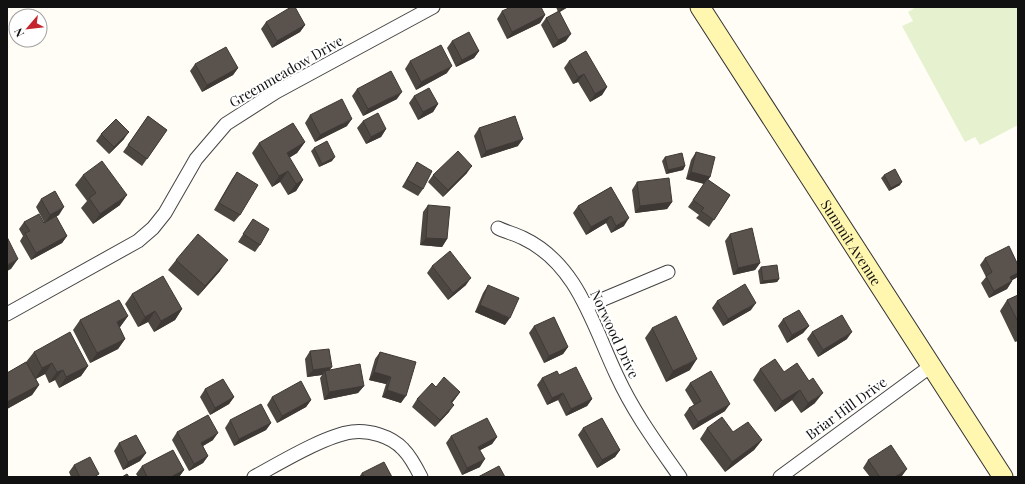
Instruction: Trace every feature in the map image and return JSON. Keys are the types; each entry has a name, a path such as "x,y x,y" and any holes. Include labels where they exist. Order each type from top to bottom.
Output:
{"main road":[{"name":"Summit Avenue","path":"700,7 1003,477"}],"street":[{"name":"Greenmeadow Drive","path":"7,314 123,251 138,241 153,228 165,213 196,159 210,141 226,124 244,111 307,74 433,7"},
{"name":"Norwood Drive","path":"498,228 523,238 541,249 560,265 587,306 617,376 632,406 680,477"},
{"path":"587,306 668,272"},
{"name":"Briar Hill Drive","path":"780,477 931,366"},
{"path":"254,477 330,438 350,432 360,431 379,435 394,442 403,449 421,477"}],"green space":[{"path":"916,7 1018,7 1018,125 980,145 975,137 965,142 902,26 913,21 908,12"}],"building":[{"path":"291,7 295,7 305,25 277,41 266,22"},
{"path":"511,7 541,7 545,15 512,32 502,11"},
{"path":"559,11 571,34 558,40 546,18"},
{"path":"469,32 479,51 462,60 452,41"},
{"path":"441,45 452,66 421,82 410,61"},
{"path":"226,47 238,68 207,85 195,64"},
{"path":"586,51 607,87 595,94 584,74 578,77 569,61"},
{"path":"391,71 402,92 368,109 357,89"},
{"path":"429,88 438,104 423,112 414,96"},
{"path":"342,99 352,119 320,135 310,115"},
{"path":"378,113 386,129 371,137 363,121"},
{"path":"148,116 167,130 147,159 128,145"},
{"path":"515,116 523,139 486,151 479,128"},
{"path":"116,119 129,132 114,147 101,134"},
{"path":"293,123 305,142 287,153 303,180 296,184 288,171 279,176 259,143"},
{"path":"327,141 335,157 322,164 314,148"},
{"path":"458,151 472,166 448,190 433,175"},
{"path":"696,152 715,157 710,177 691,172"},
{"path":"682,153 685,166 668,170 665,157"},
{"path":"102,161 127,195 100,214 89,198 96,193 83,175"},
{"path":"417,162 432,171 423,189 407,180"},
{"path":"895,169 902,182 891,188 884,175"},
{"path":"237,172 258,185 240,215 219,203"},
{"path":"669,178 672,202 640,206 637,182"},
{"path":"707,179 730,195 714,220 701,211 704,208 693,200"},
{"path":"611,187 629,218 616,226 611,216 591,227 578,206"},
{"path":"55,191 64,207 50,215 41,199"},
{"path":"428,205 450,207 447,239 426,238"},
{"path":"39,214 44,223 56,216 67,236 36,253 25,233 30,231 24,222"},
{"path":"253,219 269,229 260,245 243,234"},
{"path":"752,228 760,263 738,268 730,234"},
{"path":"198,234 228,260 205,286 176,260"},
{"path":"7,237 18,259 7,265"},
{"path":"1009,246 1018,265 1018,273 1010,277 1012,281 994,291 986,276 992,272 985,258"},
{"path":"450,251 471,278 453,293 432,266"},
{"path":"777,265 779,279 763,281 761,267"},
{"path":"163,276 182,309 161,321 155,311 145,317 132,294"},
{"path":"745,284 756,303 728,319 717,301"},
{"path":"488,285 519,298 510,318 480,305"},
{"path":"1018,295 1018,322 1007,300"},
{"path":"119,300 128,316 117,322 125,339 97,353 80,320"},
{"path":"799,310 809,326 792,335 783,319"},
{"path":"842,315 852,332 823,350 812,332"},
{"path":"676,316 697,359 673,371 652,328"},
{"path":"554,317 568,347 549,356 534,326"},
{"path":"70,332 88,366 66,377 63,370 57,372 52,363 42,368 34,352"},
{"path":"329,349 332,367 313,370 310,351"},
{"path":"380,352 416,362 406,396 387,390 391,377 374,372"},
{"path":"775,359 784,372 797,363 809,381 813,378 823,393 808,403 800,390 782,401 760,369"},
{"path":"26,362 39,385 7,402 7,373"},
{"path":"360,364 364,386 329,392 325,371"},
{"path":"576,367 592,399 571,409 563,393 552,398 542,378 557,371 559,375"},
{"path":"711,371 730,404 698,422 689,408 701,401 690,383"},
{"path":"444,377 460,392 451,402 454,405 440,420 417,399 432,383 436,387"},
{"path":"223,379 234,397 215,408 205,389"},
{"path":"301,381 311,400 282,416 272,397"},
{"path":"261,404 271,423 239,439 230,420"},
{"path":"208,415 218,433 201,443 208,456 194,464 177,432"},
{"path":"722,417 733,432 748,422 762,440 732,462 707,428"},
{"path":"487,418 497,437 478,447 485,459 467,468 451,436"},
{"path":"602,418 620,450 602,460 583,428"},
{"path":"136,435 146,453 128,462 119,443"},
{"path":"891,445 907,469 895,477 880,477 868,460"},
{"path":"173,450 184,470 171,477 147,477 142,466"},
{"path":"90,457 99,474 94,477 80,477 74,465"},
{"path":"384,462 392,477 364,477 362,473"},
{"path":"499,466 505,477 478,477"},
{"path":"127,474 129,477 122,477"}]}
